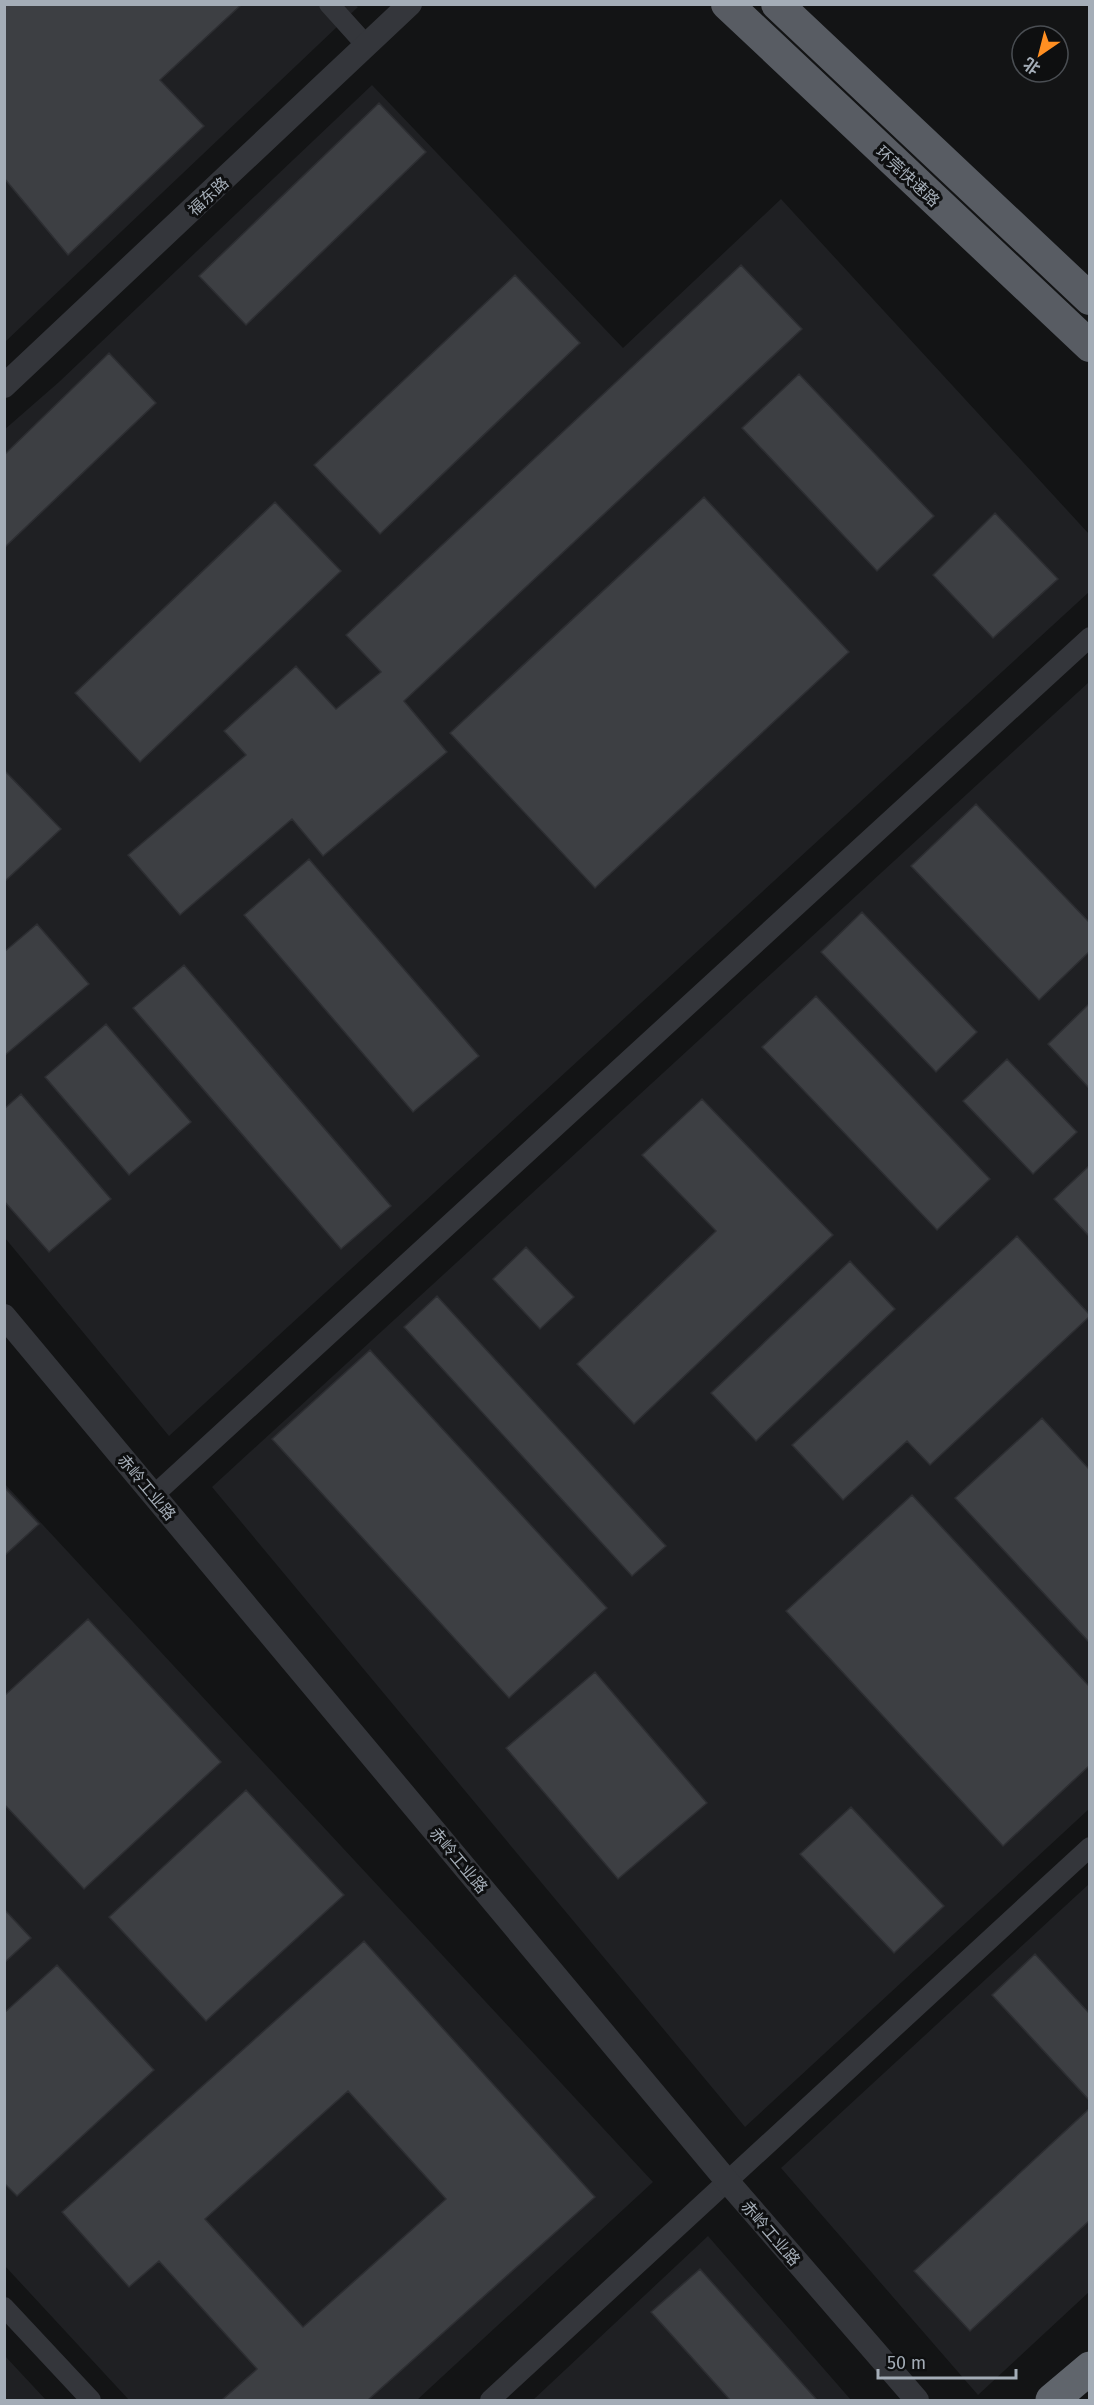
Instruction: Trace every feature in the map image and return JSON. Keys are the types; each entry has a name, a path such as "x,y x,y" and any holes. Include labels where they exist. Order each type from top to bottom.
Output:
{"highway":[{"name":"环莞快速路","path":"727,4 1089,346"},
{"name":"环莞快速路","path":"777,4 1089,299"},
{"path":"1052,2400 1089,2368"}],"street":[{"path":"328,4 366,45"},
{"name":"福东路","path":"4,386 410,4"},
{"path":"154,1495 1089,637"},
{"name":"赤岭工业路","path":"4,1316 727,2181 917,2400"},
{"path":"490,2400 1089,1847"},
{"path":"4,2307 91,2400"}],"shaded area":[{"path":"5,5 355,5 358,7 5,342"},
{"path":"372,85 623,348 781,199 1089,534 1089,592 169,1436 5,1238 4,430 59,382"},
{"path":"1089,682 1089,1809 745,2127 212,1487"},
{"path":"4,1483 653,2182 417,2400 129,2400 5,2266"},
{"path":"1089,1884 1089,2292 978,2395 781,2168"},
{"path":"708,2236 851,2400 533,2400"},
{"path":"5,2356 46,2400 5,2400"}],"building":[{"path":"4,4 242,4 160,80 204,126 68,255 4,178"},
{"path":"379,103 426,152 246,325 199,276"},
{"path":"741,265 802,329 404,701 447,752 323,856 292,819 180,915 128,855 246,755 224,731 296,666 336,709 381,672 346,635"},
{"path":"515,275 580,343 380,534 314,465"},
{"path":"109,353 156,403 4,548 4,455"},
{"path":"799,374 934,516 877,571 742,428"},
{"path":"704,497 849,652 595,888 450,733"},
{"path":"275,502 341,571 140,762 75,693"},
{"path":"995,513 1058,579 993,638 933,575"},
{"path":"4,770 61,829 4,882"},
{"path":"976,804 1089,922 1089,952 1039,1000 911,866"},
{"path":"309,859 479,1056 413,1112 244,915"},
{"path":"862,912 977,1032 936,1072 821,952"},
{"path":"37,924 89,984 4,1056 4,952"},
{"path":"184,965 391,1206 341,1249 133,1008"},
{"path":"816,996 990,1179 937,1230 762,1047"},
{"path":"1089,1004 1089,1088 1048,1044"},
{"path":"106,1024 191,1122 129,1175 45,1077"},
{"path":"1007,1059 1077,1132 1033,1174 963,1101"},
{"path":"21,1094 111,1199 49,1252 4,1201 4,1109"},
{"path":"702,1099 833,1235 634,1424 577,1364 716,1231 642,1155"},
{"path":"1089,1166 1089,1236 1054,1199"},
{"path":"1017,1236 1089,1314 1089,1317 930,1465 907,1441 843,1500 792,1445"},
{"path":"526,1247 574,1297 540,1329 493,1279"},
{"path":"850,1261 895,1309 756,1441 711,1393"},
{"path":"437,1296 666,1546 632,1576 404,1327"},
{"path":"370,1350 607,1608 509,1698 272,1439"},
{"path":"1042,1418 1089,1469 1089,1642 955,1498"},
{"path":"4,1487 39,1524 4,1556"},
{"path":"912,1495 1089,1686 1089,1766 1003,1846 786,1611"},
{"path":"88,1619 221,1762 84,1889 4,1804 4,1696"},
{"path":"595,1672 707,1803 618,1879 506,1748"},
{"path":"246,1790 344,1895 206,2021 109,1917"},
{"path":"851,1807 944,1906 894,1953 800,1854"},
{"path":"4,1909 31,1938 4,1963"},
{"path":"364,1941 595,2197 368,2400 222,2400 257,2369 159,2261 129,2287 62,2212","holes":["348,2091 446,2199 303,2327 205,2219"]},
{"path":"1035,1954 1089,2013 1089,2100 992,1995"},
{"path":"57,1965 154,2070 17,2196 4,2183 4,2013"},
{"path":"1089,2109 1089,2221 970,2331 914,2271"},
{"path":"700,2269 817,2400 730,2400 651,2312"}]}
